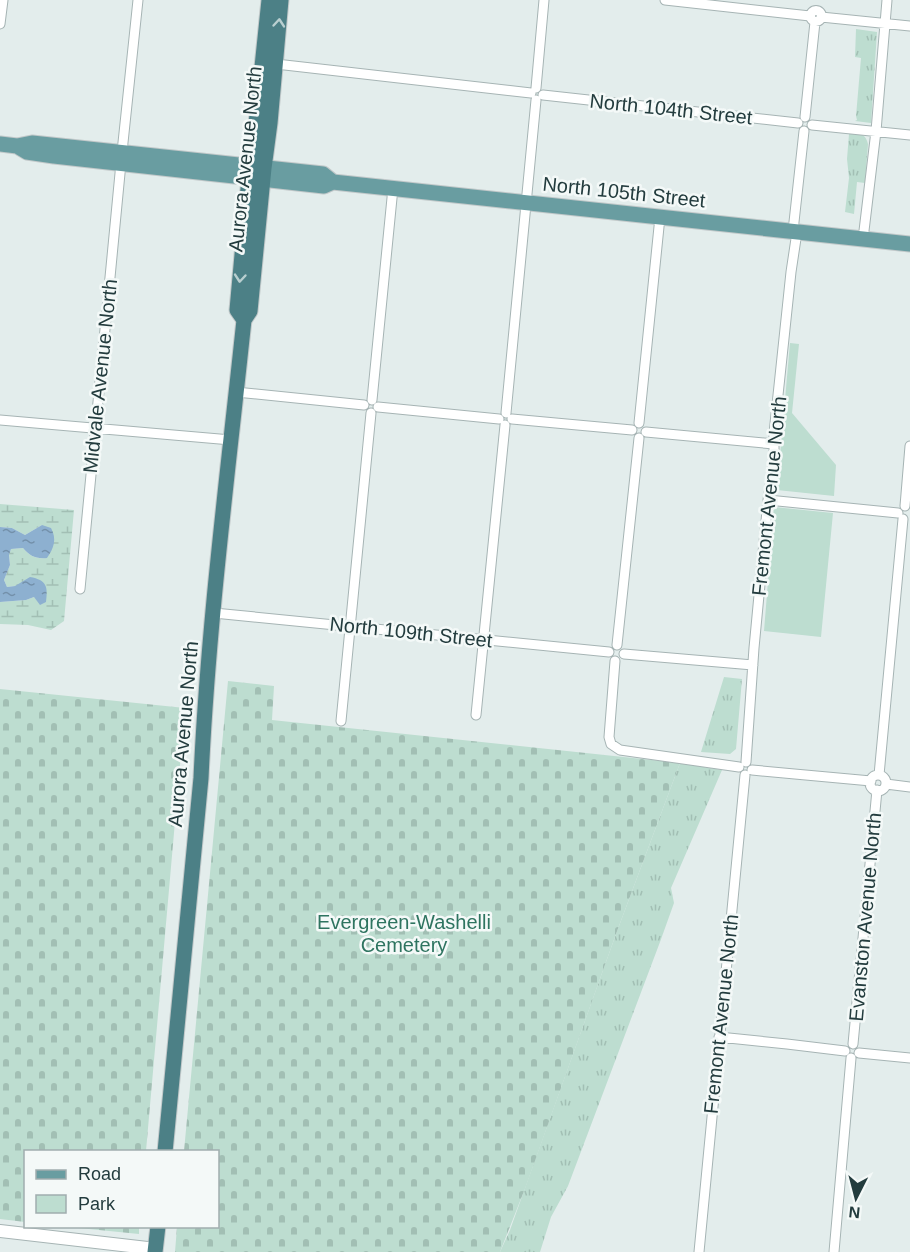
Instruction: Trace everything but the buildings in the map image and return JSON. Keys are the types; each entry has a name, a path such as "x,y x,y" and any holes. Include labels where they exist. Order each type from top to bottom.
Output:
{"highway":[{"name":"Aurora Avenue North","path":"257,173 257,115 269,0"},
{"name":"Aurora Avenue North","path":"165,1150 201,778 204,716 244,320 237,310 257,173 270,123 281,0"},
{"path":"156,1250 158,1228"}],"main road":[{"name":"North 105th Street","path":"0,144 17,146 27,152 122,158 257,173 323,174 333,182 910,244"}],"street":[{"path":"0,24 3,0"},
{"name":"Midvale Avenue North","path":"80,590 138,0"},
{"path":"476,715 527,202 544,0"},
{"path":"665,0 910,26"},
{"path":"805,122 817,0"},
{"path":"863,239 876,131 887,0"},
{"name":"North 104th Street","path":"276,64 910,135"},
{"name":"Fremont Avenue North","path":"699,1252 768,500 774,460 774,433 793,254 796,244 795,231 804,131 799,128 805,122"},
{"path":"341,721 393,188"},
{"path":"617,645 660,217"},
{"path":"236,392 774,444"},
{"path":"0,420 231,440"},
{"path":"879,775 910,446"},
{"path":"768,500 905,513"},
{"name":"North 109th Street","path":"214,613 609,652"},
{"path":"617,645 609,652 615,661 609,737 610,744 620,750 745,768 871,781"},
{"path":"617,645 622,648 624,654"},
{"path":"624,654 753,664"},
{"path":"615,661 621,659 624,654"},
{"path":"879,775 884,777 886,784 883,789 877,790 872,787 871,781 874,776 879,775"},
{"path":"886,784 910,787"},
{"name":"Evanston Avenue North","path":"852,1054 858,1047 853,1044 877,790"},
{"path":"719,1037 852,1054 910,1058"},
{"path":"834,1252 852,1054"},
{"path":"0,1231 156,1250"}],"green space":[{"path":"856,29 877,32 871,123 855,121 857,120 861,58 855,57"},
{"path":"849,134 864,136 868,144 865,183 857,182 854,214 845,212 849,178 847,159"},
{"path":"790,343 799,344 792,413 836,465 834,496 777,490"},
{"path":"0,504 74,510 64,621 51,630 28,625 0,624 0,602 26,600 34,597 46,602 15,586 7,587 4,580 10,565 11,549 23,548 33,556 46,558 42,525 25,535 12,528 0,527"},
{"path":"774,507 833,513 821,637 764,631"},
{"path":"724,677 742,679 736,749 730,754 701,752"},
{"name":"Evergreen-Washelli Cemetery","path":"228,681 274,686 272,720 680,763 500,1252 175,1252 177,1228 219,1228 219,1150 184,1150"},
{"path":"0,689 185,708 146,1150 24,1150 24,1222 0,1219"},
{"path":"680,763 722,770 671,888 674,903 660,942 568,1186 551,1217 540,1252 500,1252 510,1230"},
{"path":"79,1228 139,1228 139,1234"}],"water":[{"path":"42,525 51,528 54,536 53,547 47,558 33,556 23,548 11,549 10,565 4,580 7,587 15,586 30,577 40,580 46,588 46,602 40,605 34,597 26,600 0,602 0,527 12,528 25,535"}]}
